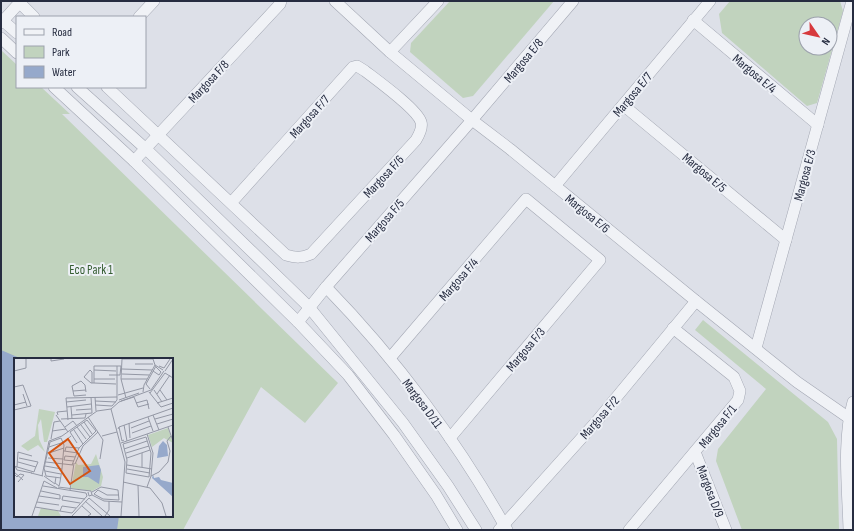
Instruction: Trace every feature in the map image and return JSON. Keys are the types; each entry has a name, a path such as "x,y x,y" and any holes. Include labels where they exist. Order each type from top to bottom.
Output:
{"street":[{"path":"140,16 154,1"},
{"name":"Margosa F/8","path":"134,161 282,1"},
{"name":"Margosa E/6","path":"335,1 390,52 472,120 510,149 798,382 851,419"},
{"path":"390,52 438,1"},
{"name":"Margosa E/8","path":"472,120 573,1"},
{"name":"Margosa E/7","path":"555,186 710,1"},
{"name":"Margosa E/3","path":"756,348 852,1"},
{"path":"16,32 2,21 20,2 33,16"},
{"name":"Margosa E/4","path":"693,20 818,125"},
{"path":"1,38 16,51"},
{"name":"Margosa F/7","path":"231,203 353,67 357,66 362,68 395,95"},
{"path":"55,88 134,161 298,322 348,375 394,435 436,495 457,530"},
{"path":"78,88 146,148 309,307 403,423 448,486 476,530"},
{"path":"108,88 231,203"},
{"name":"Margosa F/6","path":"231,203 286,255 295,258 304,257 311,254 416,140 421,131 422,123 416,113 395,95"},
{"name":"Margosa E/5","path":"623,105 786,240"},
{"name":"Margosa F/5","path":"298,322 326,287 472,120"},
{"name":"Margosa F/3","path":"450,438 600,260 526,199"},
{"name":"Margosa F/4","path":"390,358 526,199"},
{"name":"Margosa D/11","path":"326,287 358,320 390,358 450,438 503,528"},
{"name":"Margosa F/2","path":"503,528 596,422 696,301"},
{"name":"Margosa F/1","path":"629,530 696,452 738,400 740,391 734,377 673,328"},
{"path":"849,530 850,443 853,402"},
{"name":"Margosa D/9","path":"696,452 726,530"}],"green space":[{"path":"450,1 554,1 473,96 463,98 410,52 411,43"},
{"path":"730,1 840,1 843,11 838,29 838,16 798,16 798,56 830,56 817,103 807,106 722,33 719,14"},
{"name":"Eco Park 1","path":"1,50 16,64 16,88 42,88 70,114 62,114 338,383 305,423 261,387 183,530 1,530"},
{"path":"703,320 828,422 837,439 839,530 742,530 716,461 718,449 766,389 695,330"}],"water":[{"path":"1,350 20,358 14,358 14,517 119,517 117,530 1,530"}]}
